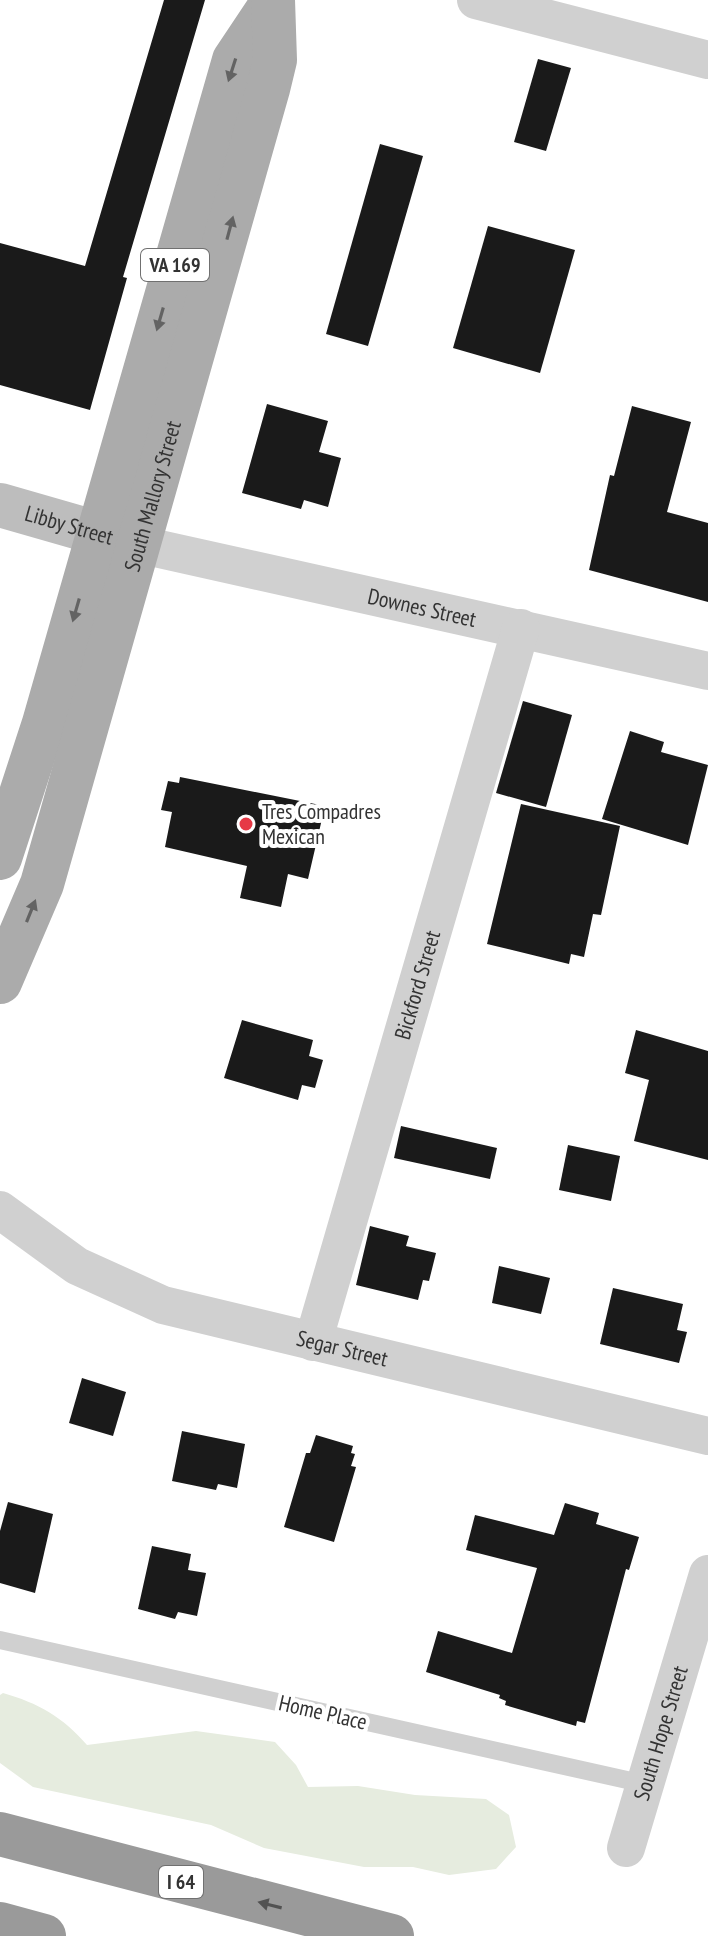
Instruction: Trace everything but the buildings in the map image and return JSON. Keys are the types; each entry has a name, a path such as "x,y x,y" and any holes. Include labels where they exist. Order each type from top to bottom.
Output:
{"highway":[{"name":"I 64","path":"6,1835 392,1936"},
{"path":"0,1924 44,1936"}],"main road":[{"name":"South Mallory Street","path":"0,858 118,540 268,89 275,60 273,2"},
{"name":"South Mallory Street","path":"0,982 42,884 118,540"}],"street":[{"path":"476,0 708,60"},
{"name":"Libby Street","path":"0,505 118,540"},
{"name":"Downes Street","path":"118,540 708,671"},
{"name":"Bickford Street","path":"313,1342 521,628"},
{"name":"Segar Street","path":"0,1210 54,1252 120,1288 187,1313 708,1436"},
{"name":"South Hope Street","path":"626,1848 708,1574"}],"lane":[{"name":"Home Place","path":"0,1640 645,1784"}],"shaded area":[{"path":"3,1693 49,1712 69,1726 87,1745 196,1731 275,1742 296,1765 308,1787 358,1786 415,1795 486,1799 509,1815 516,1847 496,1869 449,1875 413,1867 364,1867 264,1848 211,1825 33,1787 0,1763 0,1695"}],"place":[{"name":"Tres Compadres Mexican","path":"246,824"}]}
